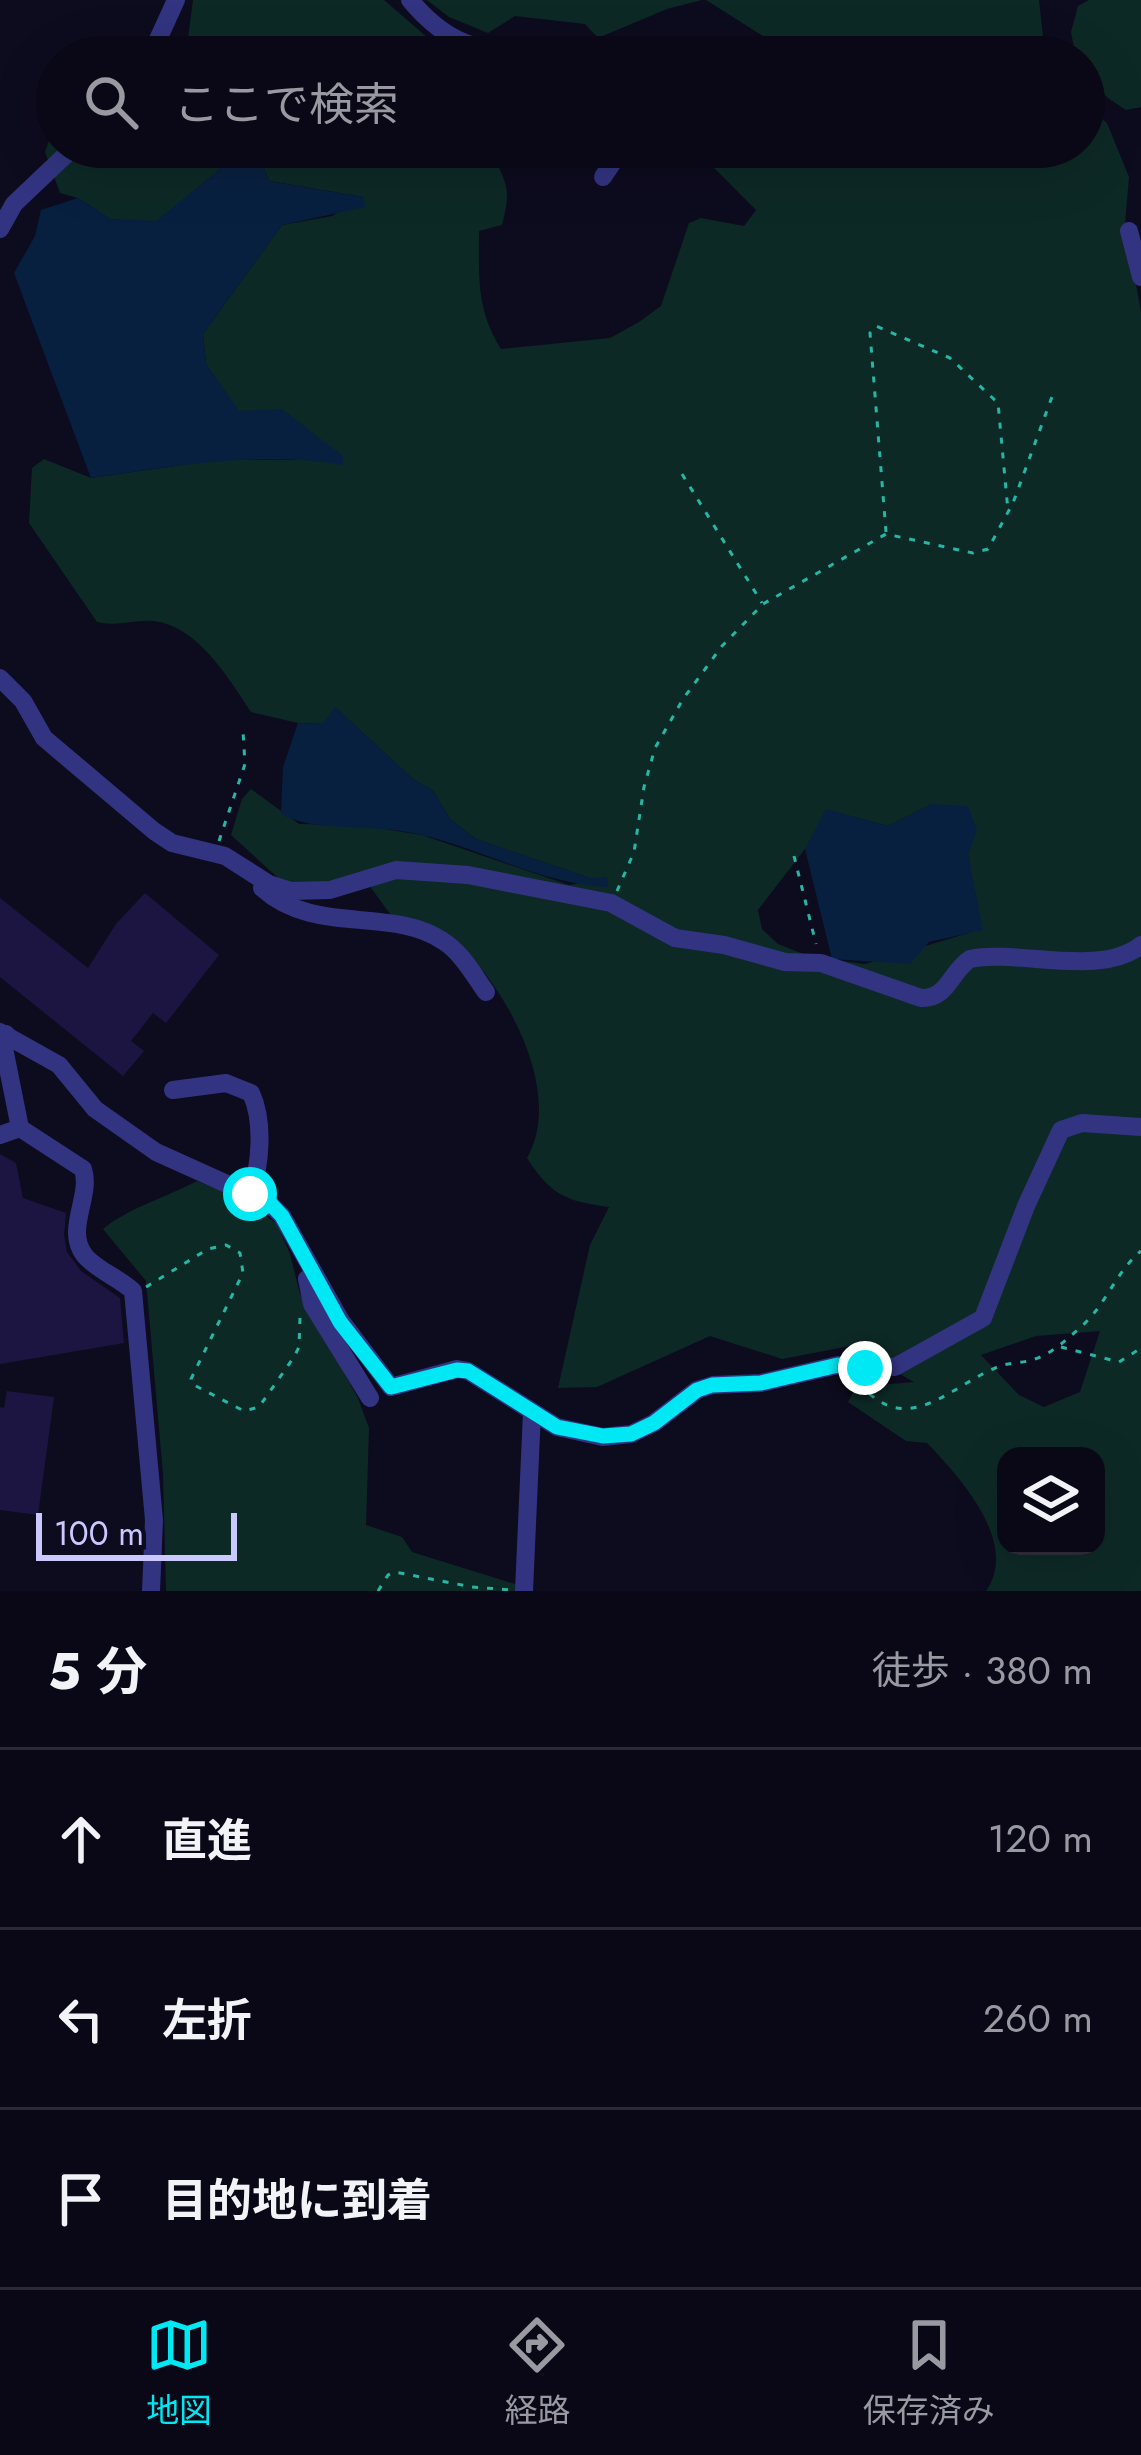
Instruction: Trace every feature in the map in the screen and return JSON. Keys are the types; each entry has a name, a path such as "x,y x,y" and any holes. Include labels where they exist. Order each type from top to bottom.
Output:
{"street":[{"path":"160,36 176,0"},
{"path":"410,0 448,36"},
{"path":"0,229 14,205 52,168"},
{"path":"603,177 609,168"},
{"path":"1130,231 1141,277"},
{"path":"0,678 23,701 44,738 172,843 215,854 291,891 330,890 395,870 446,872 611,903 675,938 724,945 785,962 821,963 921,998 934,998 945,990 957,968 970,958 1076,961 1129,955 1141,945"},
{"path":"260,878 260,886 272,897 318,918 350,918 442,940 462,957 486,992"},
{"path":"3,1033 20,1128 83,1169 86,1180 77,1222 78,1243 87,1258 134,1293 154,1520 151,1591"},
{"path":"3,1033 59,1065 95,1108 156,1152 269,1202 282,1216 354,1342 391,1387 468,1371 557,1427 603,1436 631,1434 712,1385 761,1383 838,1365 895,1367 983,1318 1061,1130 1082,1123 1141,1127"},
{"path":"173,1090 226,1083 250,1094 257,1113 258,1174 250,1194"},
{"path":"0,1135 20,1128"},
{"path":"313,1274 308,1279 312,1304 370,1397"},
{"path":"524,1591 532,1412"}],"path":[{"path":"886,533 870,332 876,326 950,358 998,403 1008,513"},
{"path":"611,903 634,852 644,787 656,748 683,699 722,646 764,604 886,533 980,554 992,544 1008,513 1053,394"},
{"path":"682,474 764,604"},
{"path":"215,854 245,764 243,731"},
{"path":"794,856 821,963"},
{"path":"134,1293 208,1249 226,1245 240,1253 243,1273 191,1379 250,1412 259,1407 294,1358 300,1313"},
{"path":"848,1367 875,1402 917,1408 1000,1366 1033,1360 1059,1346 1088,1321 1128,1262 1141,1251"},
{"path":"1059,1346 1119,1362 1141,1348"},
{"path":"378,1591 388,1575 401,1572 472,1587 524,1591"}],"green space":[{"path":"193,0 384,0 426,36 188,36"},
{"path":"427,0 702,0 603,36 596,36 585,24 515,16 488,33 449,17"},
{"path":"706,0 1039,0 1043,36 763,36"},
{"path":"1089,0 1141,0 1141,107 1126,110 1105,95 1105,36 1072,36 1078,6"},
{"path":"1105,121 1129,177 1125,224 1141,312 1141,1591 986,1591 995,1572 996,1552 991,1532 969,1492 927,1443 906,1441 848,1402 856,1387 914,1382 850,1346 782,1359 710,1336 597,1387 558,1388 590,1245 609,1207 561,1194 527,1158 537,1131 539,1101 533,1069 507,1006 488,977 446,934 427,924 393,918 366,881 287,886 231,835 242,799 251,789 299,824 359,825 422,835 569,885 607,878 590,878 476,839 450,819 433,791 413,779 336,708 323,724 251,712 211,656 185,633 154,621 97,622 29,523 32,468 44,459 91,478 217,460 343,464 239,412 206,364 203,334 282,225 332,216 363,197 269,181 264,168 500,168 507,199 502,225 479,231 479,278 487,320 501,349 610,338 661,306 689,223 701,218 744,226 756,210 714,168 1105,168","holes":["932,804 968,855 982,929 865,964 811,957 778,944 762,929 758,910 805,849 827,810 888,826","1100,1331 1080,1392 1044,1407 1019,1395 981,1355 1036,1336"]},
{"path":"51,168 219,168 156,222 110,219 78,198 60,193"},
{"path":"197,1181 244,1200 277,1224 300,1294 358,1398 369,1428 366,1525 402,1537 412,1552 515,1584 518,1591 166,1591 163,1474 146,1281 103,1229"}],"water":[{"path":"264,168 269,181 363,197 366,207 282,225 203,334 206,364 239,411 282,409 343,456 343,465 248,460 91,478 14,273 35,236 41,210 78,198 110,219 156,221 219,170"},
{"path":"335,707 413,779 433,791 450,819 476,839 590,878 607,877 608,887 554,878 427,836 307,823 281,814 283,767 298,723 323,724"},
{"path":"932,804 968,806 977,830 968,855 983,930 929,942 910,964 832,959 805,849 826,809 888,826"}],"building":[{"path":"145,893 219,955 166,1023 153,1013 131,1041 144,1051 123,1076 0,977 0,898 88,968 116,924"},
{"path":"0,1154 16,1163 23,1198 66,1213 67,1252 81,1271 120,1298 124,1343 0,1364"},
{"path":"7,1391 54,1397 38,1515 0,1510 0,1407 4,1408"}],"route":[{"path":"250,1194 269,1202 282,1216 340,1322 391,1387 468,1371 557,1427 603,1436 631,1434 712,1385 761,1383 838,1365 865,1368"}]}
